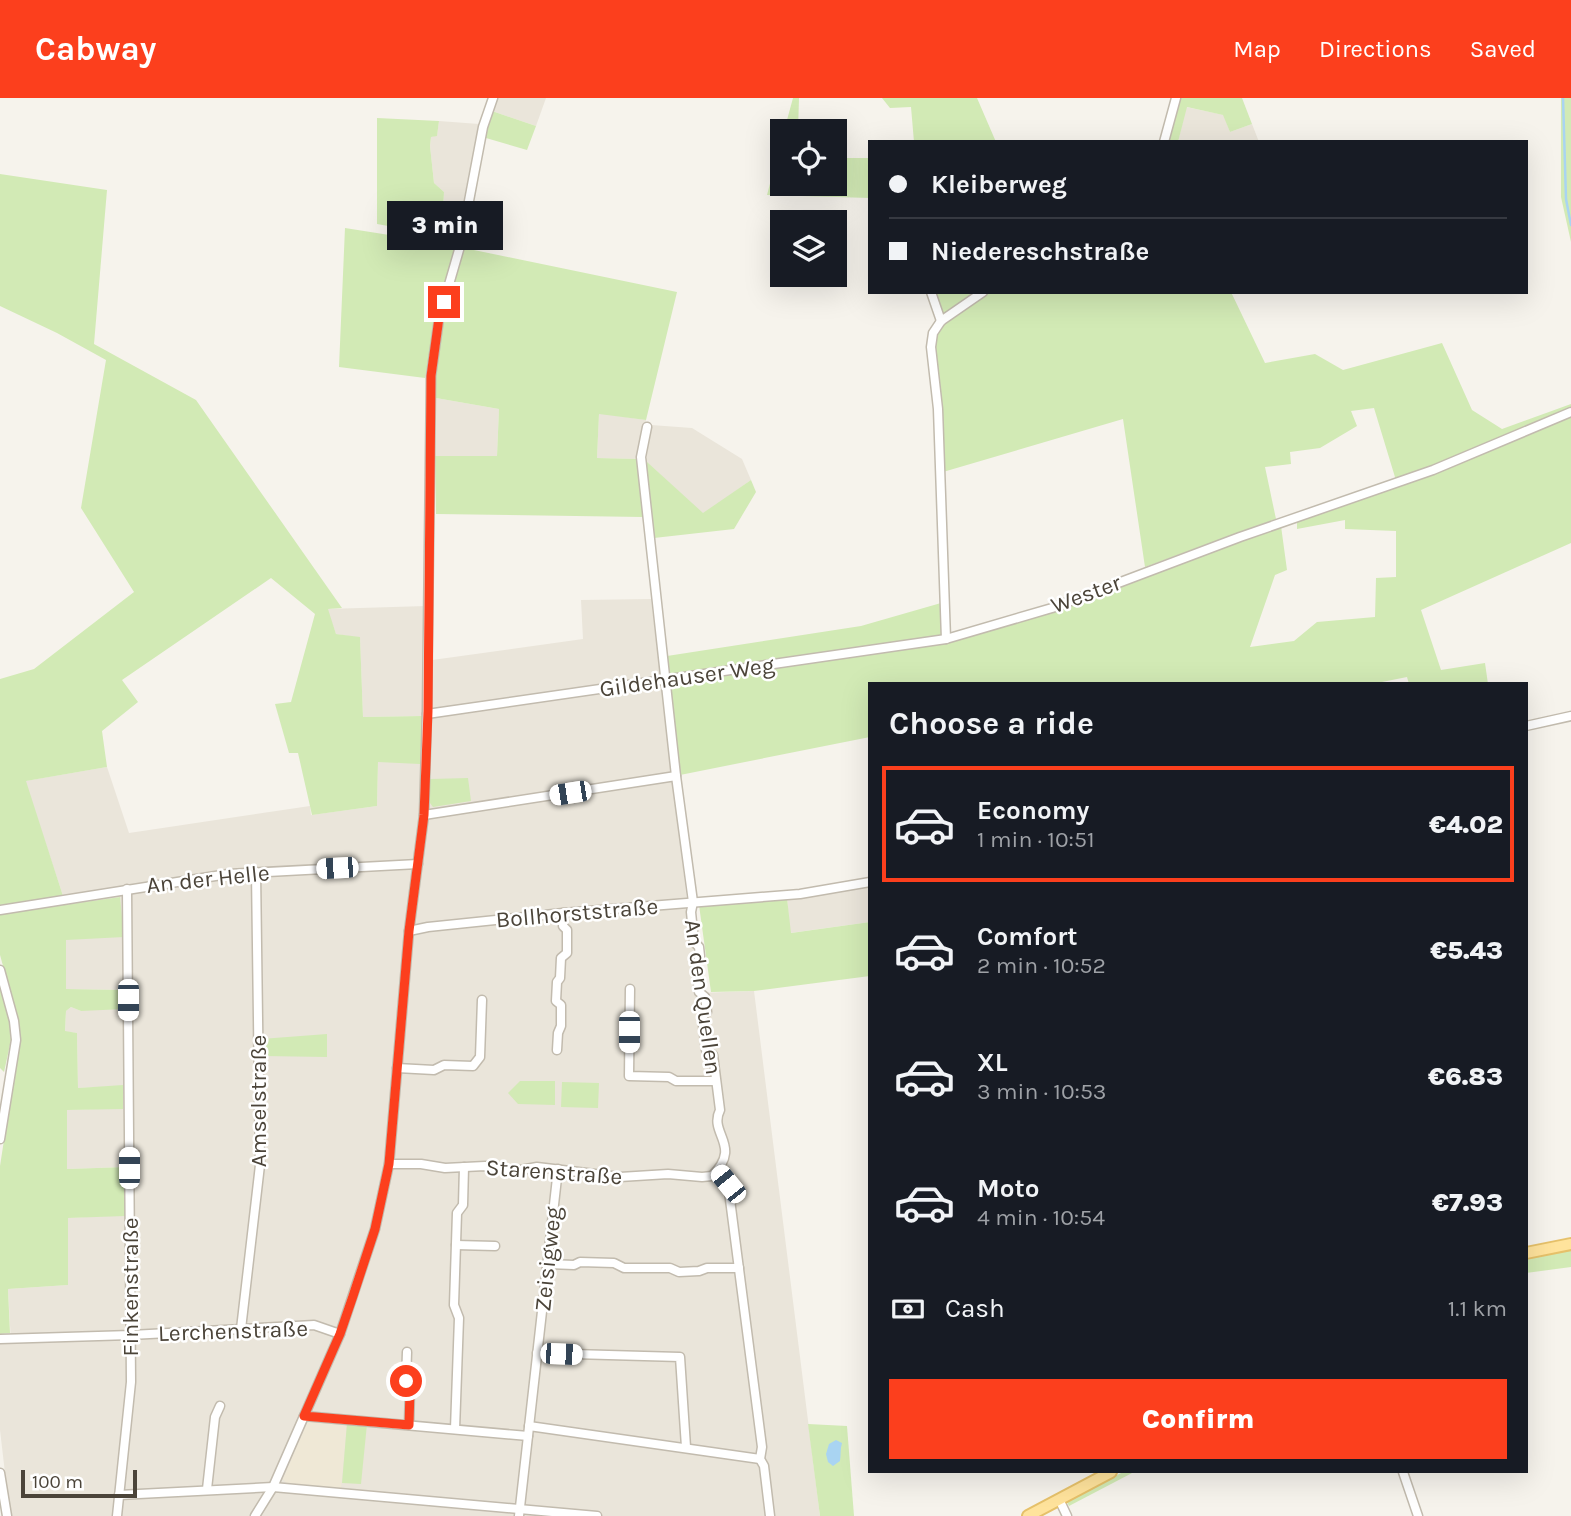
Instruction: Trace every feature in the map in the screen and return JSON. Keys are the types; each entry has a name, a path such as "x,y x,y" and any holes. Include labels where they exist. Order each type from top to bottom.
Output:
{"main road":[{"path":"1528,1253 1571,1245"},
{"path":"1028,1516 1109,1473"}],"street":[{"path":"255,1516 273,1487 340,1334 375,1229 389,1164 409,931 424,815 431,376 439,318 461,243 483,127 493,98"},
{"path":"1165,140 1176,98"},
{"path":"933,294 940,321"},
{"path":"946,639 938,409 931,347 933,333 940,321 980,294"},
{"name":"Wester","path":"946,639 1052,608 1240,537 1433,470 1571,412"},
{"name":"An den Quellen","path":"647,427 641,457 665,680 693,902 691,912 694,942 699,947 701,956 696,965 699,992 705,997 707,1012 702,1017 706,1050 713,1055 720,1110 716,1117 724,1139 724,1160 717,1171"},
{"name":"Gildehauser Weg","path":"427,714 946,639"},
{"path":"1528,726 1571,716"},
{"path":"424,815 676,776"},
{"name":"An der Helle","path":"0,910 228,874 418,864"},
{"name":"Amselstraße","path":"241,1329 260,1165 256,872"},
{"name":"Bollhorststraße","path":"409,931 563,914 800,894 868,882"},
{"name":"Finkenstraße","path":"117,1516 131,1382 127,889"},
{"path":"557,1050 561,1026 561,1005 556,1001 557,982 560,978 561,958 567,953 563,914"},
{"path":"0,970 14,1021 16,1040 0,1139"},
{"path":"630,989 629,1076 669,1077 676,1081 715,1081"},
{"path":"397,1068 434,1070 444,1065 472,1066 480,1057 482,1000"},
{"name":"Starenstraße","path":"389,1164 421,1164 445,1168 485,1166 515,1171 537,1167 620,1177 668,1174 702,1178 712,1176 717,1171"},
{"path":"455,1429 458,1318 454,1305 457,1213 463,1205 464,1167"},
{"name":"Zeisigweg","path":"519,1513 558,1169"},
{"path":"717,1171 728,1184 762,1447 760,1459 764,1466 770,1516"},
{"path":"456,1245 495,1246"},
{"path":"548,1264 614,1263 624,1268 670,1268 679,1272 707,1268 739,1268"},
{"name":"Lerchenstraße","path":"0,1339 314,1325 340,1334"},
{"path":"407,1352 409,1425"},
{"path":"537,1353 680,1357 686,1447"},
{"path":"207,1489 215,1417 220,1406"},
{"path":"304,1416 455,1429 528,1431 686,1447 760,1459"},
{"path":"0,1473 6,1516"},
{"path":"1403,1473 1418,1516"},
{"path":"119,1495 273,1487 519,1513 597,1516"},
{"path":"1059,1499 1067,1516"}],"shaded area":[{"path":"497,98 546,98 536,126 492,111"},
{"path":"1186,107 1224,115 1230,132 1252,124 1258,140 1178,140"},
{"path":"439,121 479,124 461,213 443,210 444,192 434,183 430,146 431,137 437,135"},
{"path":"436,398 499,409 497,456 435,456"},
{"path":"599,413 646,420 638,459 597,458"},
{"path":"651,425 692,428 742,459 751,480 703,514 646,461"},
{"path":"651,599 698,993 754,991 820,1516 10,1516 0,1430 0,1344 11,1343 8,1289 68,1285 68,1218 125,1215 125,1167 67,1169 67,1110 123,1108 123,1086 78,1088 77,1033 65,1032 66,1011 71,1007 81,1011 123,990 66,989 66,940 120,897 66,905 25,781 107,767 129,833 310,806 311,815 377,806 378,762 422,716 363,717 360,638 336,634 327,609 426,606 425,661 583,639 581,600"},
{"path":"868,886 868,922 790,933 787,898"},
{"path":"313,1420 347,1423 341,1489 287,1484 283,1479 307,1423"}],"green space":[{"path":"793,98 799,98 798,119 787,119"},
{"path":"882,98 977,98 995,140 914,140 911,107 890,108"},
{"path":"1179,98 1242,98 1252,124 1230,132 1223,115 1187,107 1179,140 1168,140"},
{"path":"1561,98 1571,98 1571,242 1561,197"},
{"path":"492,111 536,126 527,150 486,138 486,128"},
{"path":"377,118 439,121 437,136 431,137 430,146 434,183 444,192 443,210 461,213 456,238 377,224"},
{"path":"847,158 868,158 868,198 801,196 847,196"},
{"path":"0,174 107,190 94,344 196,400 342,608 328,609 336,634 360,637 363,717 422,716 420,764 378,762 377,806 312,815 298,753 289,753 275,704 291,702 315,614 271,578 122,680 138,702 102,731 107,767 26,781 63,896 0,905 0,679 34,669 134,592 81,508 106,360 0,306"},
{"path":"345,228 440,243 677,292 646,420 599,414 597,458 638,459 643,517 436,514 435,456 497,456 499,409 436,398 433,332 425,378 339,367"},
{"path":"936,294 972,294 942,315"},
{"path":"988,294 1232,294 1265,363 1315,354 1343,370 1442,343 1472,410 1502,429 1571,404 1571,543 1421,610 1441,670 1485,663 1488,682 1408,682 1407,677 1382,682 868,682 868,737 680,775 670,683 950,641 1056,611 1281,526 1287,570 1275,575 1250,647 1294,641 1317,622 1375,617 1376,578 1396,577 1396,531 1345,529 1345,520 1297,529 1297,521 1398,487 1374,408 1351,411 1357,426 1320,448 1290,452 1291,464 1265,467 1276,519 1145,567 1123,419 943,472 942,407 934,350 937,334 944,324"},
{"path":"646,461 703,513 751,480 756,492 734,529 654,538"},
{"path":"941,603 943,635 670,676 667,656 861,626"},
{"path":"468,778 471,801 433,807 430,803 430,779"},
{"path":"120,897 124,937 66,940 66,989 123,990 124,1009 81,1011 71,1007 66,1011 65,1031 77,1033 78,1088 123,1085 123,1109 67,1110 67,1169 126,1167 125,1216 68,1218 68,1285 8,1289 10,1333 0,1334 0,1166 19,1043 18,1020 0,955 0,914"},
{"path":"787,898 791,933 868,922 868,976 754,991 711,992 699,905"},
{"path":"0,984 10,1022 11,1040 4,1072 0,1068"},
{"path":"327,1034 327,1057 262,1056 261,1039"},
{"path":"520,1081 555,1081 555,1105 518,1104 508,1093"},
{"path":"562,1082 599,1083 598,1108 561,1107"},
{"path":"1571,1249 1571,1267 1528,1273 1528,1258"},
{"path":"347,1423 367,1424 361,1484 342,1483"},
{"path":"808,1424 847,1426 854,1516 820,1516"},
{"path":"1121,1473 1132,1473 1069,1506 1067,1502"}],"water":[{"path":"836,1440 842,1443 840,1461 833,1466 828,1462 826,1454 829,1444"}],"waterway":[{"path":"1563,98 1566,199 1571,225"}],"route":[{"path":"406,1381 410,1389 409,1425 304,1416 340,1334 353,1296 375,1229 389,1164 409,931 424,815 428,711 431,376 439,318 444,302"}]}
